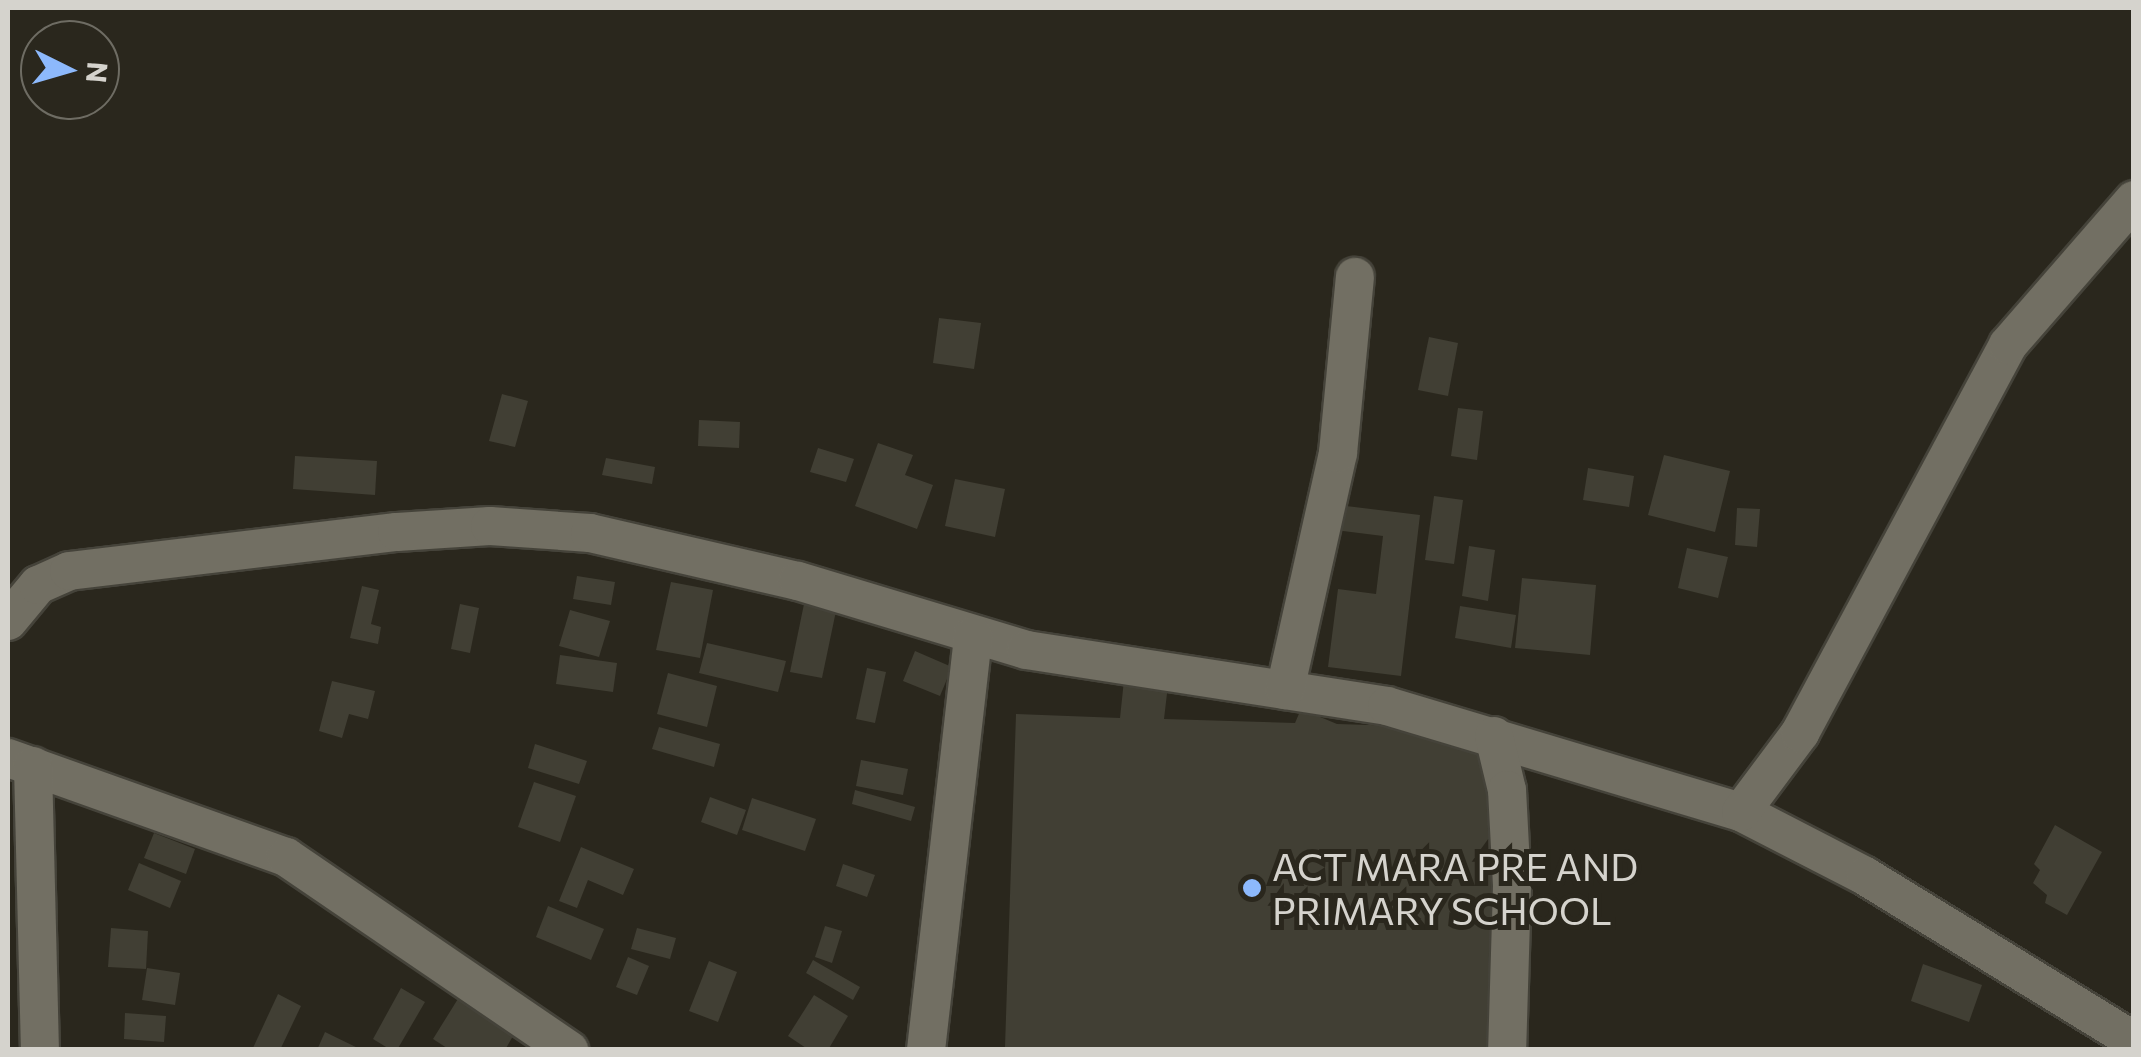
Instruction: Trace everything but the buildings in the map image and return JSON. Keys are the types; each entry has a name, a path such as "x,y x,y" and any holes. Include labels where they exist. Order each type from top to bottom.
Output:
{"street":[{"path":"1741,812 1800,733 2008,345 2134,200"},
{"path":"1285,690 1338,453 1356,277"},
{"path":"8,620 38,585 69,571 490,526 590,533 706,559 1026,650 1387,706 1741,812 1865,876 2134,1041"},
{"path":"926,1050 973,636"},
{"path":"1494,736 1506,790 1512,886 1507,1050"},
{"path":"40,1050 20,762 286,857 569,1050"}],"place":[{"name":"ACT MARA PRE AND PRIMARY SCHOOL","path":"1252,888"}]}
